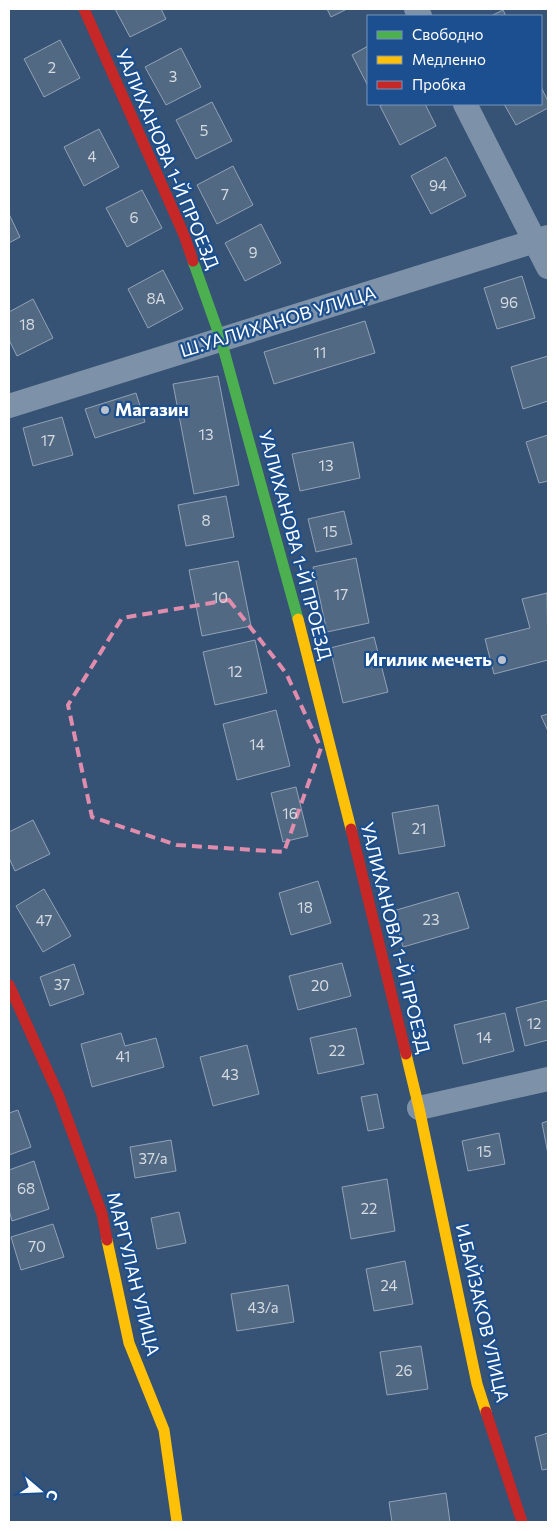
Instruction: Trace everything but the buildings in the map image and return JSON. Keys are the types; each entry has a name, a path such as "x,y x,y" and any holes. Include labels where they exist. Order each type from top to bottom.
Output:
{"street":[{"name":"УАЛИХАНОВА 1-Й ПРОЕЗД","path":"84,9 184,235 221,340 300,625 419,1108"},
{"path":"466,105 542,239 548,267"},
{"name":"Ш.УАЛИХАНОВ УЛИЦА","path":"9,406 542,239"},
{"name":"МАРГУЛАН УЛИЦА","path":"9,985 59,1096 102,1214 129,1343 164,1430 177,1522"},
{"path":"419,1108 548,1079"},
{"name":"И.БАЙЗАКОВ УЛИЦА","path":"419,1108 477,1384 522,1522"}],"highlighted area":[{"path":"229,600 286,673 321,748 284,852 177,845 92,817 68,705 122,618"}],"traffic: fast":[{"path":"193,261 221,340 298,619"}],"traffic: slow":[{"path":"298,619 351,829"},
{"path":"406,1054 477,1384 486,1412"},
{"path":"107,1240 129,1343 164,1430 177,1522"}],"traffic: jam":[{"path":"84,9 184,235 193,261"},
{"path":"351,829 406,1054"},
{"path":"9,985 59,1096 102,1214 107,1240"},
{"path":"486,1412 522,1522"}],"place":[{"name":"Магазин","path":"105,410"},
{"name":"Игилик мечеть","path":"502,660"}]}
